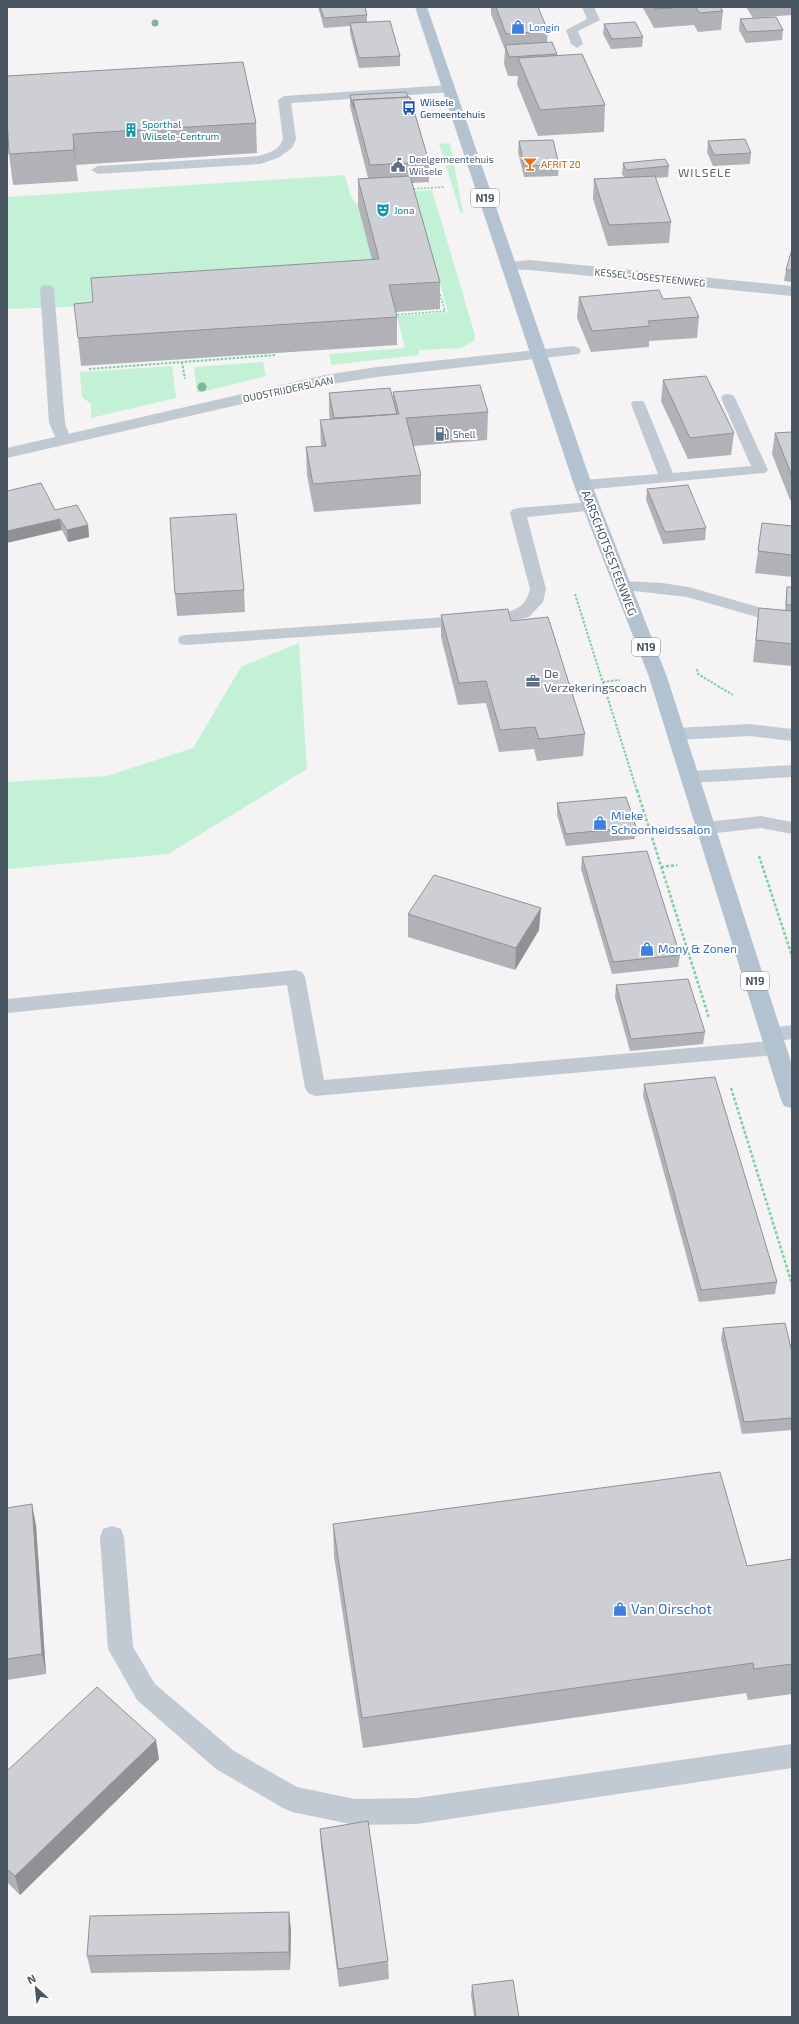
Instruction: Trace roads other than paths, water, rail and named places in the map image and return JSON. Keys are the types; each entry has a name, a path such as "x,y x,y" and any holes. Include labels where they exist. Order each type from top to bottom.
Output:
{"main road":[{"name":"AARSCHOTSESTEENWEG","path":"421,7 591,508 658,677 692,777 707,828 780,1038 792,1100"},
{"path":"677,734 750,730 792,735"},
{"path":"692,777 792,771"}],"street":[{"name":"KESSEL-LOSESTEENWEG","path":"508,266 530,265 792,291"},
{"name":"OUDSTRIJDERSLAAN","path":"7,453 331,379 377,372 573,351"}],"lane":[{"path":"577,44 572,30 594,20 588,7"},
{"path":"98,170 260,160 274,156 287,148 291,139 284,100 449,89"},
{"path":"47,290 56,423 63,440"},
{"path":"583,485 760,470 728,398"},
{"path":"638,404 667,478"},
{"path":"186,640 504,618 523,613 535,602 538,589 518,513 591,508"},
{"path":"623,586 662,588 689,592 792,622"},
{"path":"707,828 761,822 792,828"},
{"path":"7,1006 295,977 315,1088 720,1053 780,1038"},
{"path":"112,1536 121,1649 146,1692 225,1760 292,1799 355,1812 417,1811 792,1756"}],"place":[{"name":"Longin","path":"518,27"},
{"name":"Wilsele Gemeentehuis","path":"409,108"},
{"name":"Sporthal Wilsele-Centrum","path":"131,130"},
{"name":"AFRIT 20","path":"530,164"},
{"name":"Deelgemeentehuis Wilsele","path":"398,165"},
{"name":"Jona","path":"383,210"},
{"name":"Shell","path":"442,434"},
{"name":"De Verzekeringscoach","path":"533,681"},
{"name":"Mieke Schoonheidssalon","path":"600,823"},
{"name":"Mony & Zonen","path":"647,949"},
{"name":"Van Oirschot","path":"620,1609"}],"district":[{"name":"WILSELE","path":"705,173"}]}
